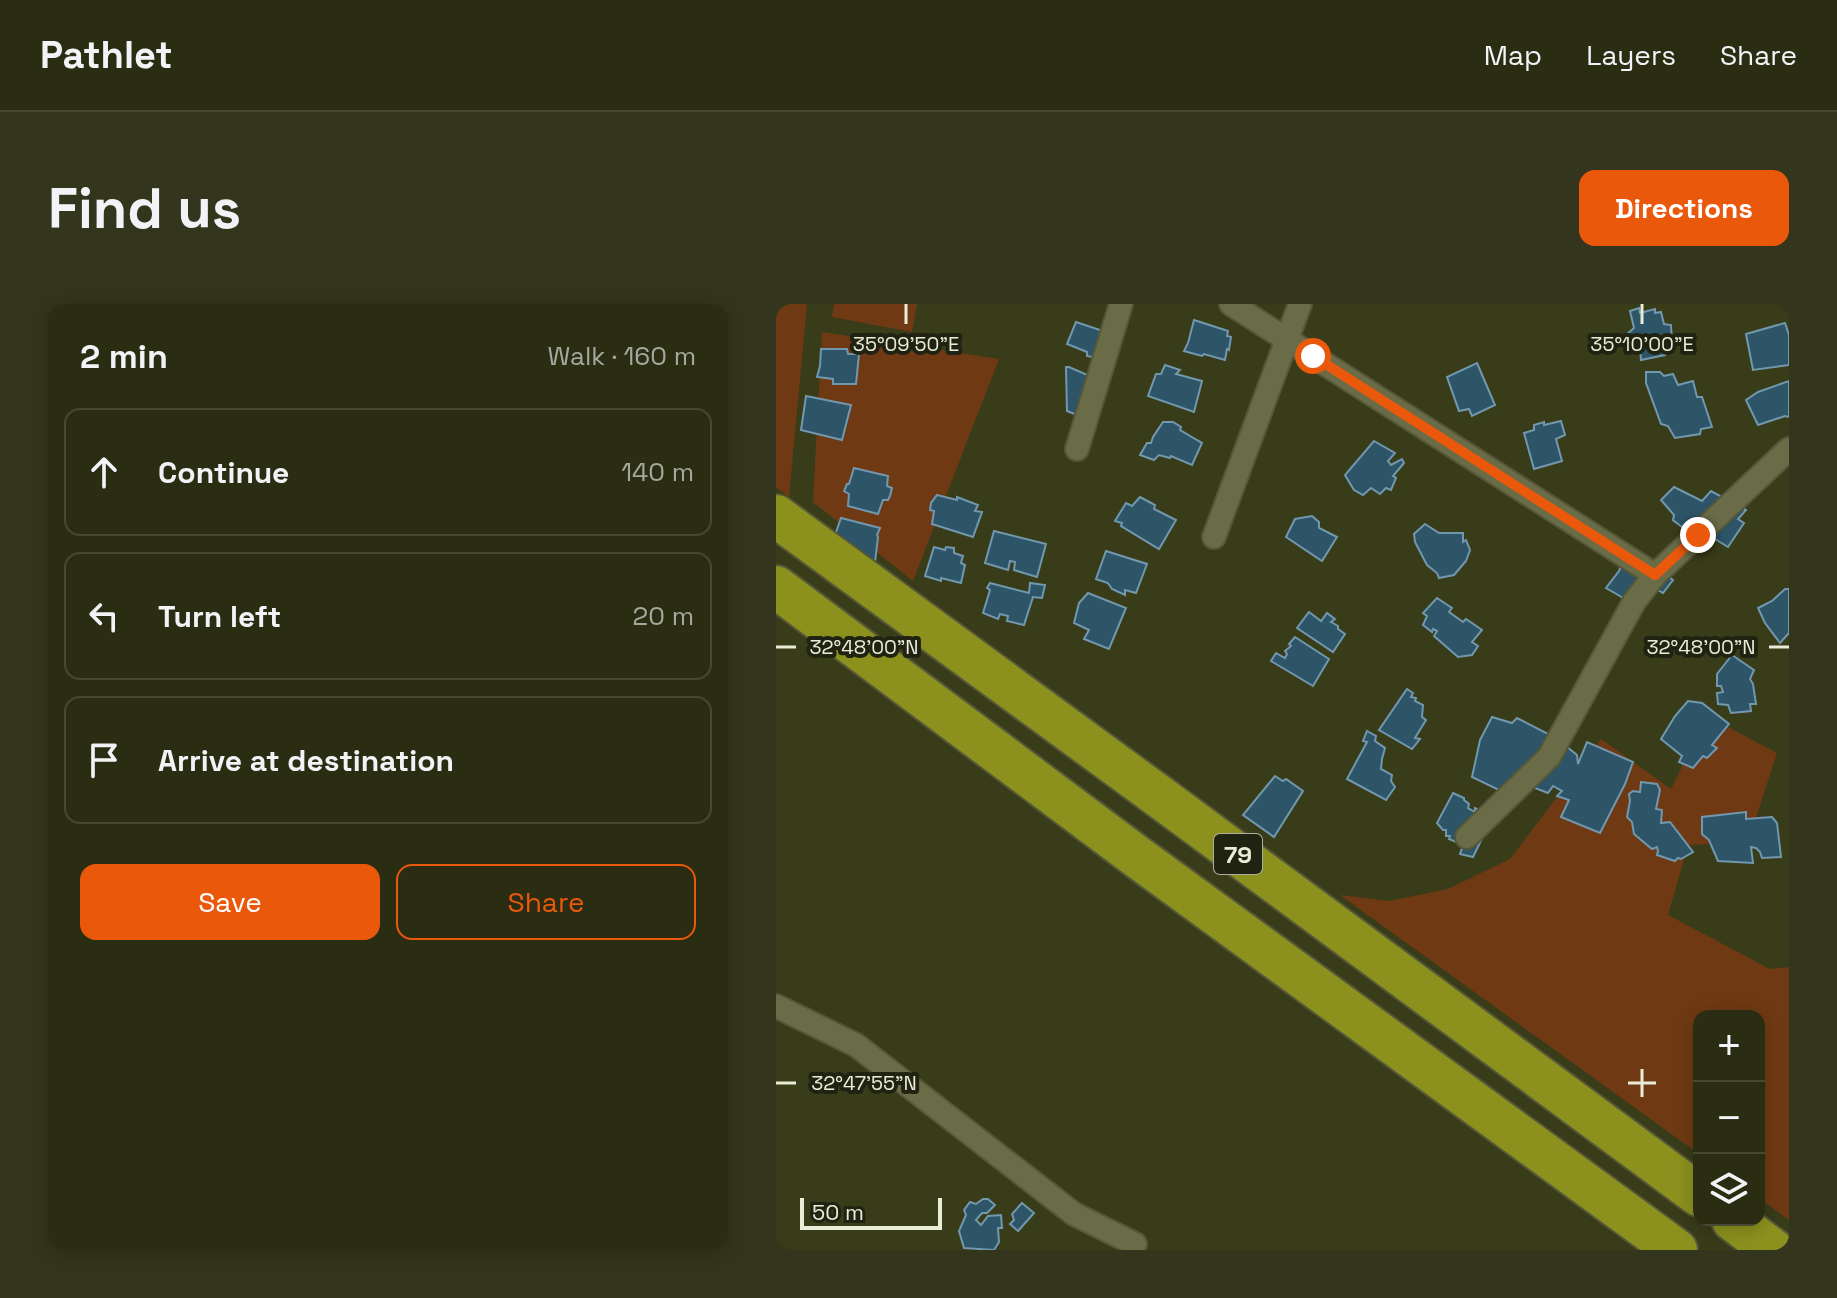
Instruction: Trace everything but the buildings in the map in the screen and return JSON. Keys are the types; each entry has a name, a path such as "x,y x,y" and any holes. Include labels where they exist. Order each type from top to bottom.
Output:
{"highway":[{"name":"79","path":"776,516 1693,1191"},
{"name":"79","path":"776,587 1136,856 1676,1250"},
{"path":"1741,1226 1773,1250"}],"street":[{"path":"1077,449 1121,304"},
{"path":"1231,304 1655,575"},
{"path":"1214,537 1300,304"},
{"path":"1467,837 1549,757 1634,602 1655,575 1789,449"},
{"path":"776,1006 856,1045 1074,1214 1135,1244"}],"shaded area":[{"path":"776,304 807,304 789,497 776,487"},
{"path":"834,304 917,304 912,332 832,317"},
{"path":"822,332 999,359 913,581 813,502"},
{"path":"1707,716 1777,753 1748,842 1688,845 1668,915 1770,969 1789,967 1789,1220 1765,1202 1765,1010 1693,1010 1693,1150 1340,895 1389,901 1448,889 1510,859 1601,739 1671,789"}],"route":[{"path":"1313,356 1655,575 1698,535"}]}
